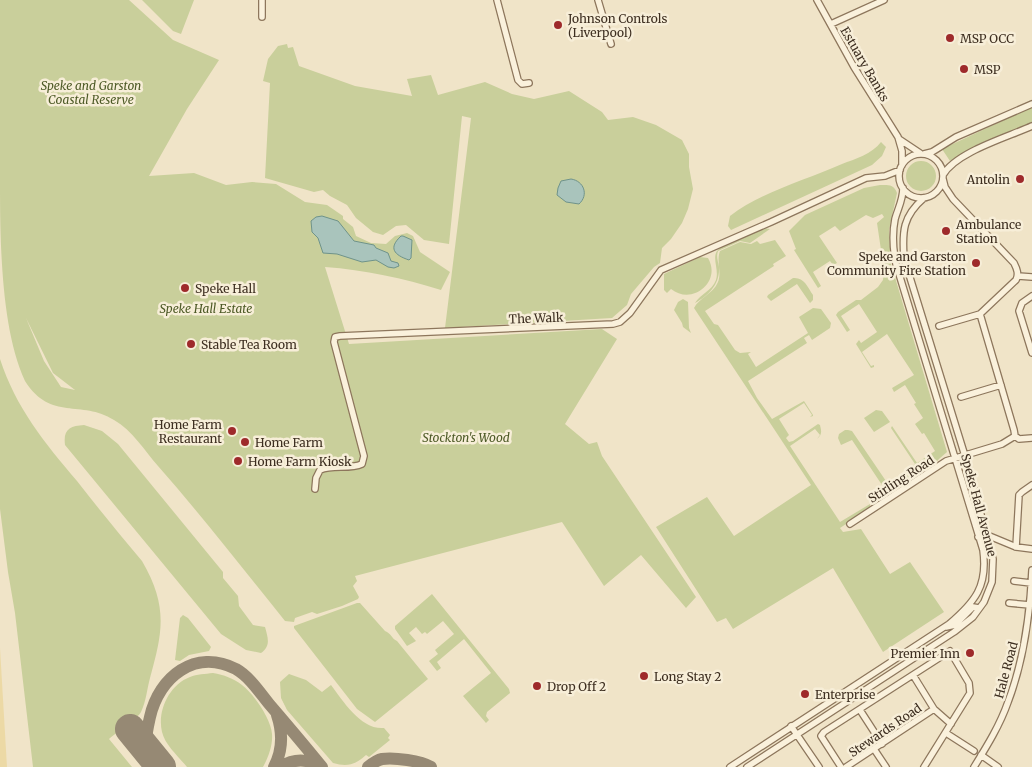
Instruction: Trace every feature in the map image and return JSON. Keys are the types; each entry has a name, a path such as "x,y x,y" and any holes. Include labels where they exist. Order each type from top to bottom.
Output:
{"street":[{"path":"262,0 262,17"},
{"path":"497,0 518,80 522,84 529,83"},
{"path":"598,0 611,44"},
{"name":"Estuary Banks","path":"817,0 854,67 898,137 902,151 901,168"},
{"path":"831,24 884,0"},
{"path":"902,186 901,168 910,157 932,152 956,138 1032,104"},
{"path":"933,195 941,185 943,177 951,164 965,155 1032,126"},
{"name":"Estuary Banks","path":"898,137 923,154"},
{"path":"923,154 936,160 940,165 945,186 953,199 1014,263 1018,276"},
{"name":"The Walk","path":"315,490 316,478 320,470 354,467 362,464 364,456 334,342 336,338 340,336 613,324 620,322 630,313 661,270 866,178 885,176 901,168"},
{"path":"885,176 902,186 911,196 924,198 933,195 946,196 953,199"},
{"name":"Speke Hall Avenue","path":"730,767 944,627 965,610 980,590 983,580 983,550 896,264 893,230 903,196 902,186"},
{"name":"Speke Hall Avenue","path":"747,767 954,632 972,617 984,602 992,582 993,559 987,535 965,456 904,258 903,233 907,216 924,198"},
{"path":"939,326 980,314 1018,276 1032,277"},
{"path":"1032,296 1022,303 1019,311 1032,353"},
{"path":"980,314 1015,436 1020,439 1032,438"},
{"path":"961,397 1001,385"},
{"name":"Stirling Road","path":"850,524 946,461 1006,443 1015,436"},
{"path":"1016,547 1019,495 1032,485"},
{"path":"978,537 987,535 1016,547 1032,549"},
{"name":"Hale Road","path":"974,767 994,734 1010,696 1026,634 1032,570"},
{"path":"1014,581 1032,583"},
{"path":"1009,603 1030,605"},
{"path":"944,627 955,625 974,607 979,608"},
{"path":"841,767 821,736 824,732 950,651 971,688 970,693 924,767"},
{"path":"914,675 934,708 951,724"},
{"name":"Stewards Road","path":"846,767 934,708"},
{"path":"860,710 882,744"},
{"path":"791,726 818,767"},
{"path":"946,733 974,751"},
{"path":"874,749 886,767"},
{"path":"981,755 998,767"}],"green space":[{"name":"Speke Hall Estate","path":"0,0 129,0 173,40 219,60 187,109 149,176 194,173 226,185 252,182 276,184 305,202 327,205 343,216 343,219 353,227 356,236 371,243 386,244 395,236 407,233 413,236 420,252 450,272 441,290 384,275 325,267 349,344 602,329 617,339 565,424 589,444 597,442 602,456 696,597 686,608 641,555 604,586 562,522 355,576 357,581 353,586 359,597 358,599 317,614 312,612 295,618 294,622 285,621 127,429 102,414 56,406 45,401 35,394 25,381 17,359 6,308 1,252","holes":["26,318 53,373 75,390 61,387 44,361"]},
{"path":"142,0 194,0 181,34 173,31"},
{"path":"287,44 288,48 293,47 299,66 355,86 412,96 407,79 431,75 438,95 485,82 512,94 534,99 569,91 602,112 608,120 633,117 656,125 682,140 689,154 693,189 682,223 662,248 660,263 654,267 631,294 627,305 612,318 445,328 471,118 462,116 449,244 424,240 406,225 396,226 383,235 373,232 356,218 347,205 323,190 314,192 265,178 270,83 263,81 268,59 278,46"},
{"path":"1032,107 1032,123 950,161 942,149"},
{"path":"881,142 886,147 882,156 872,165 731,230 728,226 730,216 756,200 863,156"},
{"path":"921,161 932,165 936,176 932,187 921,191 910,187 906,176 910,165"},
{"path":"888,185 896,190 897,193 889,230 891,264 947,452 929,470 899,490 895,480 915,464 891,428 892,426 917,463 935,451 924,433 922,434 915,424 923,418 905,385 894,392 892,388 914,375 887,334 862,352 871,366 874,365 871,368 856,344 859,340 861,343 877,332 859,304 841,316 850,330 847,332 836,315 856,300 861,300 878,287 883,280 884,270 877,223 884,217 882,214 873,218 866,215 840,231 835,226 819,236 837,263 833,265 830,261 813,272 821,286 818,288 794,250 796,249 789,231 805,215 864,188"},
{"path":"764,228 770,229 750,243 740,241 718,251 719,273 716,284 709,293 695,303 712,287 716,280 715,256 718,250 737,239"},
{"path":"775,240 786,256 773,264 774,266 705,311 714,324 718,325 735,350 740,353 751,352 748,354 756,367 808,333 799,317 813,308 821,309 831,323 830,328 812,340 809,335 804,338 807,343 748,381 772,419 804,401 813,416 810,417 812,415 804,403 779,419 789,435 786,438 789,442 793,441 818,424 820,425 821,434 817,439 820,435 815,429 790,446 840,522 870,504 870,508 840,528 843,532 861,529 890,574 910,562 944,612 883,652 833,568 733,629 726,618 717,622 656,527 707,497 734,536 811,485 694,308 699,301 713,290 718,282 720,251 740,242 751,244 757,241 760,244"},
{"path":"700,257 708,258 711,267 711,275 703,289 688,295 679,294 671,289 667,293 664,290 664,274"},
{"path":"793,278 800,279 807,285 813,295 813,300 810,303 797,284 771,301 767,297 768,295"},
{"path":"683,299 688,302 689,328 691,333 683,327 674,310 678,302"},
{"path":"0,359 14,393 32,424 142,561 156,592 161,619 160,632 144,704 139,715 109,739 132,767 33,767 15,613 0,509"},
{"path":"876,410 882,411 890,422 874,432 864,418"},
{"path":"84,425 102,431 118,444 223,572 223,578 238,596 239,606 253,625 265,627 268,638 267,645 261,653 246,650 221,634 65,445 65,435 68,429"},
{"path":"845,430 852,431 888,484 893,481 898,491 878,503 874,500 886,491 852,440 841,445 838,438 839,434"},
{"path":"432,594 509,689 510,693 487,712 486,716 489,720 486,723 463,696 491,673 464,639 437,662 441,668 437,671 429,661 438,654 435,650 454,634 443,621 427,634 425,632 422,634 416,627 409,633 416,641 407,646 395,629 395,626"},
{"path":"360,603 385,631 397,641 428,679 375,722 357,709 294,628 294,626"},
{"path":"183,615 188,618 211,647 209,651 189,655 180,661 175,660 180,618"},
{"path":"213,673 228,677 242,685 256,700 265,714 271,728 272,743 263,767 187,767 166,742 162,732 161,716 163,707 171,692 176,686 190,677"},
{"path":"289,674 306,680 322,692 331,685 353,713 368,724 384,728 390,735 388,738 390,740 369,757 366,755 358,761 347,765 333,763 287,710 281,698 280,682"}],"sand":[{"path":"0,648 7,767 0,767"}],"water":[{"path":"571,179 579,182 584,189 584,197 579,204 566,202 557,195 561,181"},
{"path":"322,216 338,221 354,241 374,245 376,248 388,253 391,261 398,263 399,266 394,268 388,267 376,260 362,262 337,254 323,253 318,238 312,232 311,221 316,217"},
{"path":"401,236 412,240 411,258 409,260 394,251 395,244"}],"taxiway":[{"path":"155,760 146,739 150,717 161,690 181,670 193,664 207,662 221,663 236,669 246,676 322,767"},
{"path":"274,767 281,741 277,715"},
{"path":"368,767 382,759 414,761 431,767"},
{"path":"280,767 300,760 319,766"}],"runway":[{"path":"130,729 161,767"}],"place":[{"name":"Johnson Controls (Liverpool)","path":"558,25"},
{"name":"MSP OCC","path":"950,38"},
{"name":"MSP","path":"964,69"},
{"name":"Antolin","path":"1020,179"},
{"name":"Ambulance Station","path":"946,231"},
{"name":"Speke and Garston Community Fire Station","path":"976,263"},
{"name":"Speke Hall","path":"185,288"},
{"name":"Stable Tea Room","path":"191,344"},
{"name":"Home Farm Restaurant","path":"232,431"},
{"name":"Home Farm","path":"245,442"},
{"name":"Home Farm Kiosk","path":"238,461"},
{"name":"Premier Inn","path":"970,653"},
{"name":"Long Stay 2","path":"644,676"},
{"name":"Drop Off 2","path":"537,686"},
{"name":"Enterprise","path":"805,694"}],"park label":[{"name":"Speke and Garston Coastal Reserve","path":"91,92"},
{"name":"Stockton's Wood","path":"466,437"}]}
